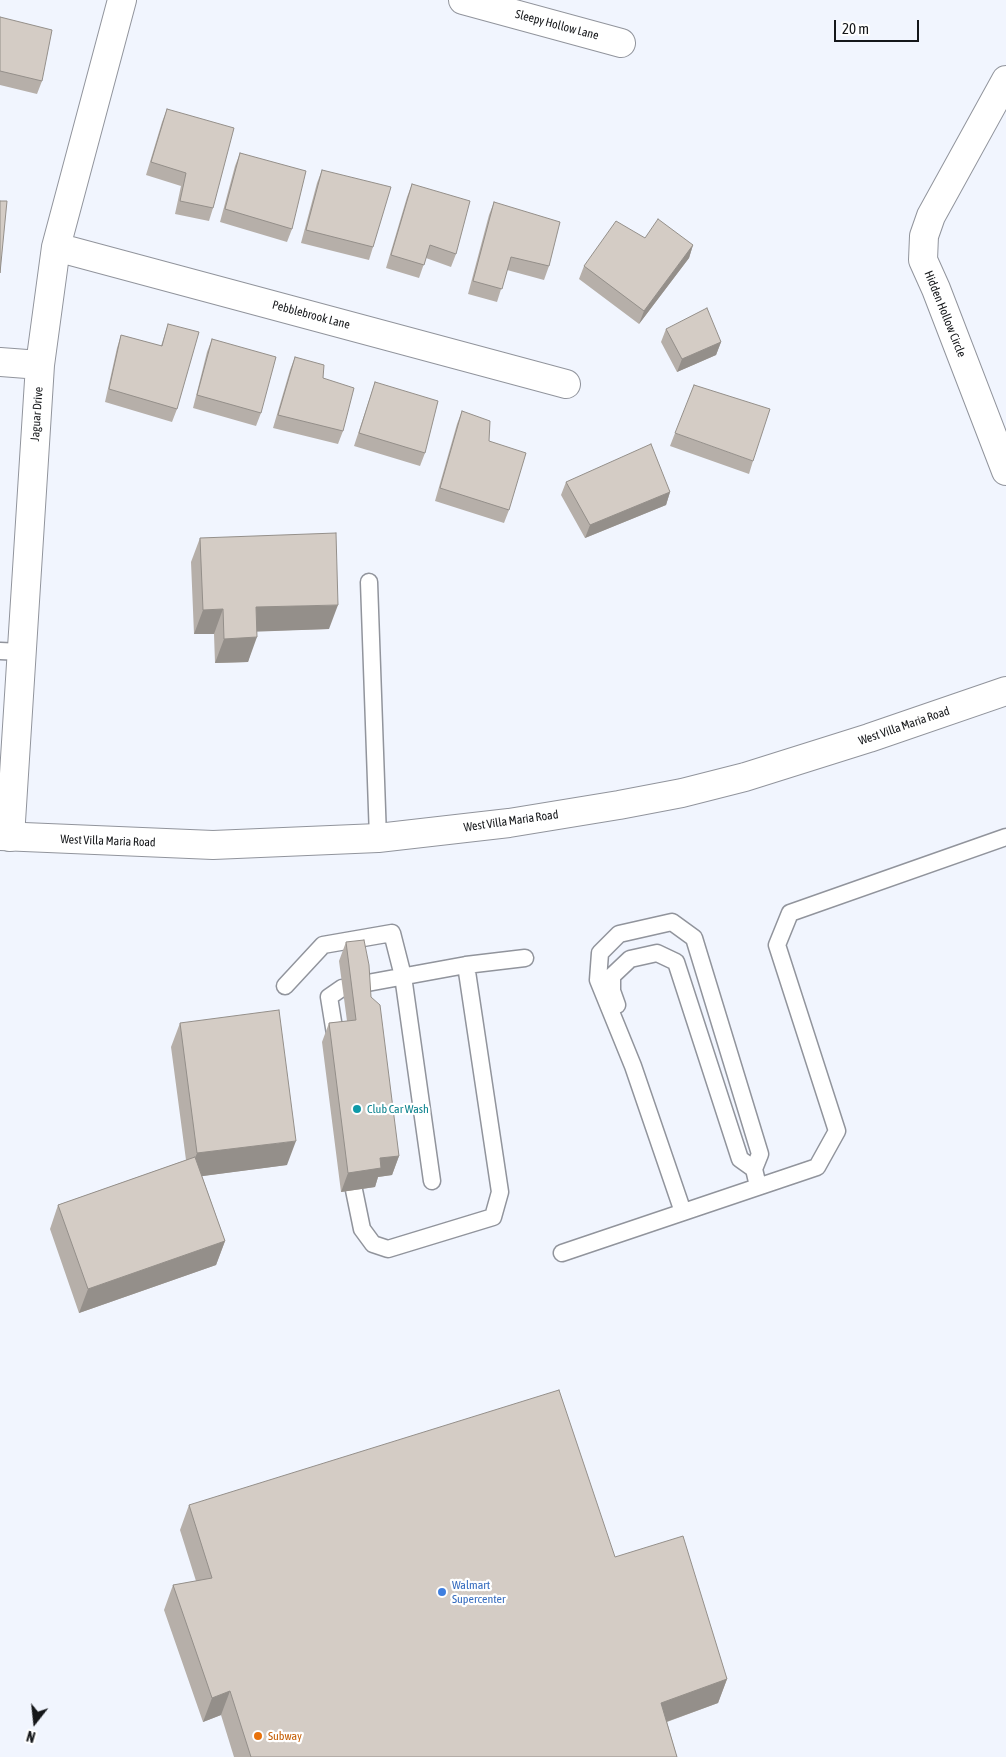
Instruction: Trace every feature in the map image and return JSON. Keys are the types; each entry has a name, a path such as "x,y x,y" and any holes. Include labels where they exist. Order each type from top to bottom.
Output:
{"street":[{"name":"Jaguar Drive","path":"5,837 11,652 40,365 56,246 122,0"},
{"name":"Sleepy Hollow Lane","path":"463,0 621,43"},
{"name":"Hidden Hollow Circle","path":"1006,80 931,216 924,236 923,260 1006,471"},
{"name":"Pebblebrook Lane","path":"56,246 566,384"},
{"path":"0,362 40,365"},
{"name":"West Villa Maria Road","path":"5,837 213,845 378,838 510,823 619,806 745,777 852,744 1006,692"}],"lane":[{"path":"368,582 378,838"},
{"path":"562,1253 817,1167 837,1131 777,945 790,913 1006,837"},
{"path":"683,1212 633,1066 598,980 600,953 619,934 672,922 694,938 760,1154 754,1169 758,1186"},
{"path":"284,986 322,945 392,933 403,976 432,1181"},
{"path":"633,1066 634,1049 612,991 612,976 630,959 657,953 676,962 740,1159 754,1169"},
{"path":"362,984 466,965 525,958"},
{"path":"354,1190 362,1229 373,1244 388,1249 493,1216 500,1192 466,965"},
{"path":"336,1040 329,997 342,988"}],"building":[{"path":"0,17 52,30 42,81 0,71"},
{"path":"167,109 234,128 213,208 180,201 186,173 151,162"},
{"path":"240,153 306,171 292,229 225,209"},
{"path":"322,170 391,187 373,247 306,230"},
{"path":"412,184 470,201 456,254 430,245 424,265 391,255"},
{"path":"0,201 7,201 0,273"},
{"path":"494,202 560,222 549,266 511,257 502,289 473,281"},
{"path":"658,219 693,245 644,311 584,266 616,221 645,238"},
{"path":"707,308 721,342 682,359 666,329"},
{"path":"168,324 199,332 177,409 109,389 121,335 162,346"},
{"path":"212,339 276,357 261,413 197,395"},
{"path":"295,357 324,365 323,378 354,388 343,431 278,415"},
{"path":"375,382 438,401 425,453 359,433"},
{"path":"694,385 770,409 753,461 675,433"},
{"path":"462,411 490,421 489,441 526,453 509,510 440,488"},
{"path":"651,444 670,492 590,525 566,482"},
{"path":"336,533 338,605 256,607 257,637 224,639 223,609 203,610 200,538"},
{"name":"Club Car Wash","path":"364,940 369,965 371,997 380,1005 399,1156 380,1158 381,1168 348,1173 329,1023 356,1020 346,942"},
{"path":"279,1010 296,1141 197,1153 180,1023"},
{"path":"195,1157 225,1241 88,1289 58,1205"},
{"name":"Walmart Supercenter","path":"559,1390 615,1557 683,1536 727,1679 661,1703 677,1757 251,1757 230,1691 212,1698 173,1585 212,1578 189,1505"}],"place":[{"name":"Club Car Wash","path":"357,1109"},
{"name":"Walmart Supercenter","path":"442,1592"},
{"name":"Subway","path":"258,1736"}]}
